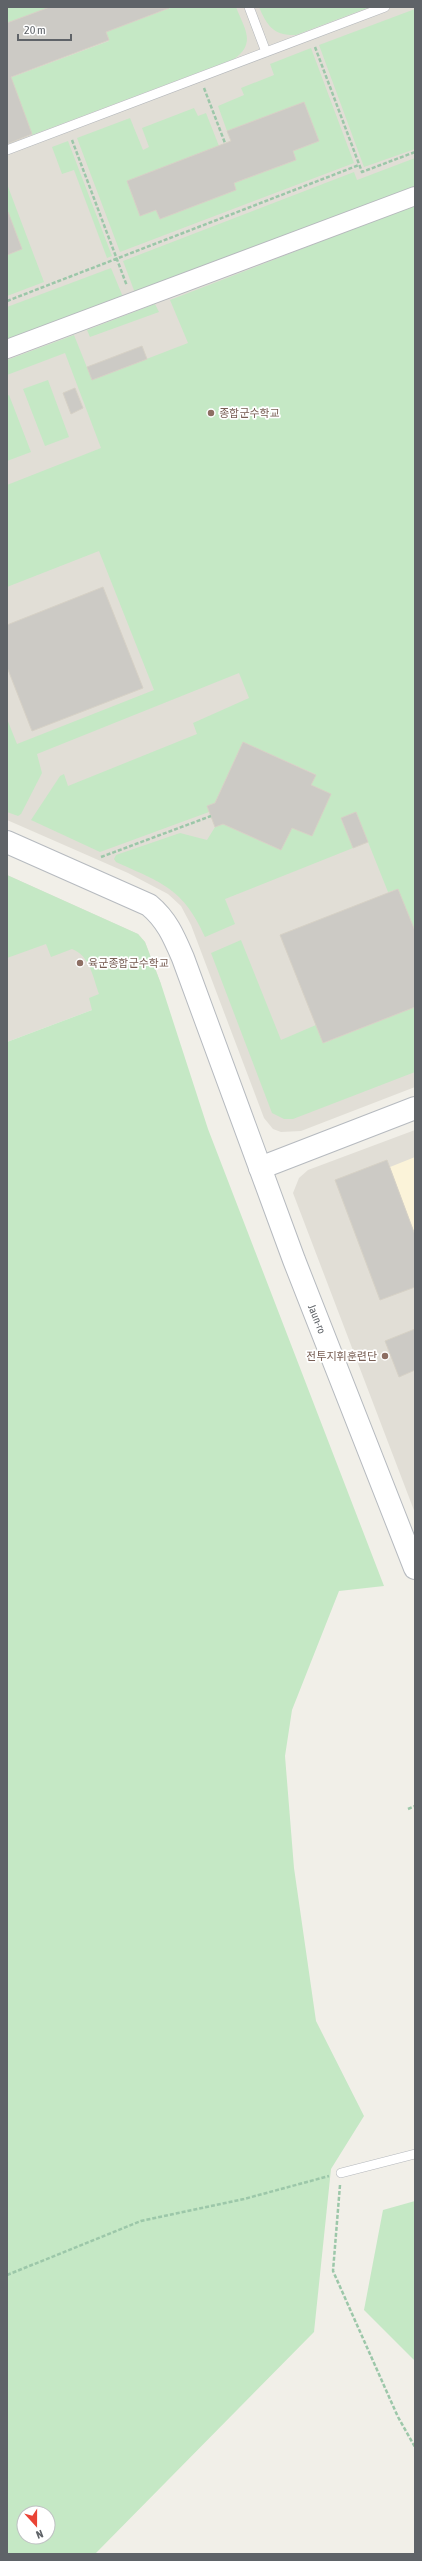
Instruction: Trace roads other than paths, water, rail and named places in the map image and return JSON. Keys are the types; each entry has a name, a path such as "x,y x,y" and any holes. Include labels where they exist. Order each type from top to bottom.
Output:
{"street":[{"path":"7,349 415,196"},
{"name":"Jaun-ro","path":"7,842 148,906 160,915 169,927 183,958 248,1137 415,1568"},
{"path":"260,1168 415,1108"}],"lane":[{"path":"249,7 266,52"},
{"path":"7,150 385,7"},
{"path":"342,2173 415,2154"}],"place":[{"name":"종합군수학교","path":"211,413"},
{"name":"육군종합군수학교","path":"80,963"},
{"name":"전투지휘훈련단","path":"385,1356"}]}
